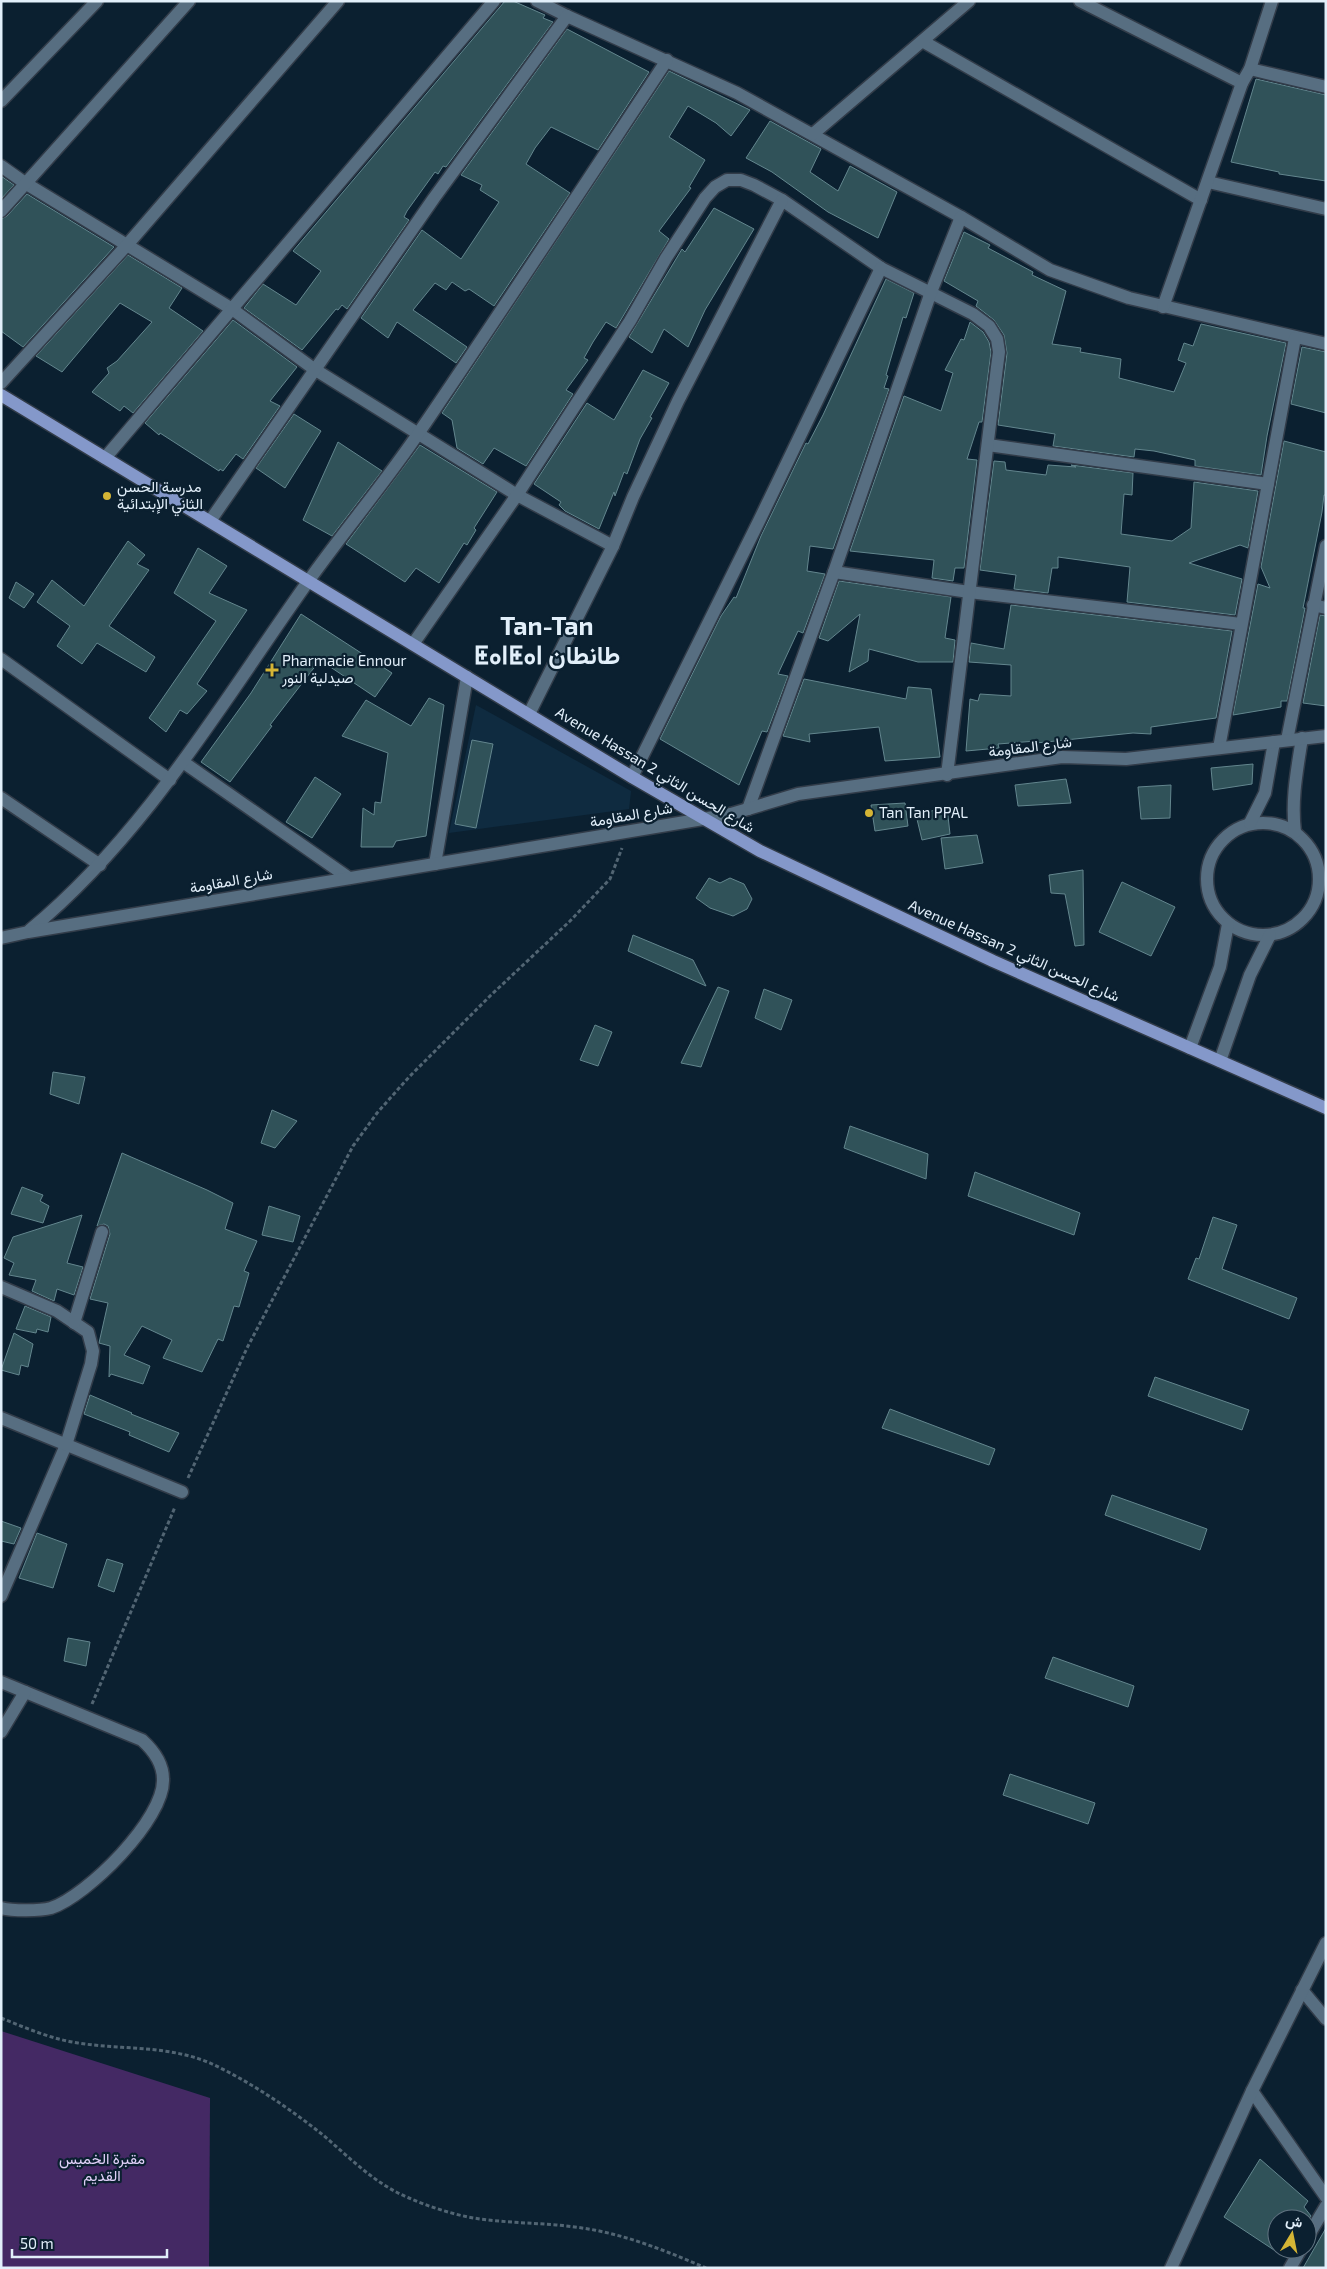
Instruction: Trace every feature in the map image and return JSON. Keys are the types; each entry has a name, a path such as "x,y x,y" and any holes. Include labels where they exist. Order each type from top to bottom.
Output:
{"main road":[{"name":"Avenue Hassan 2 شارع الحسن الثاني","path":"1,395 703,819 810,876 993,961 1326,1108"}],"street":[{"path":"1,101 97,1"},
{"path":"1,211 189,1"},
{"path":"1,382 127,246 338,1"},
{"path":"105,458 494,1"},
{"path":"538,1 737,93 961,217 1050,270 1096,288 1163,307 1326,344"},
{"path":"813,134 924,42 969,1"},
{"path":"1080,1 1242,84"},
{"path":"1163,307 1242,84 1250,69 1272,1"},
{"path":"210,522 434,198 567,16"},
{"path":"924,42 1201,200"},
{"path":"28,932 57,908 100,866 170,780 308,581 419,434 667,60"},
{"path":"1250,69 1326,87"},
{"path":"1,166 25,183 232,309 314,369 517,494 613,546"},
{"path":"413,644 517,494 630,320 666,258 710,192 727,180 741,180 782,200 881,268 973,314 989,326 997,339 999,352 947,775"},
{"path":"1208,182 1326,208"},
{"path":"529,714 613,546 633,497 678,401 782,200"},
{"path":"748,809 834,572 931,292 961,217"},
{"path":"632,777 759,521 881,268"},
{"path":"1219,748 1295,338"},
{"path":"988,445 1268,484"},
{"path":"1287,740 1320,606 1326,546"},
{"path":"834,572 969,592 1241,624"},
{"path":"1,659 170,780"},
{"path":"435,864 467,677"},
{"name":"شارع المقاومة","path":"1,938 703,819 748,809 798,794 947,775 1062,757 1126,759 1326,736"},
{"path":"1295,832 1293,795 1302,738"},
{"path":"1250,823 1265,793 1274,742"},
{"path":"182,762 349,878"},
{"path":"1,798 100,866"},
{"path":"1250,823 1274,824 1295,832 1308,844 1316,859 1319,875 1318,892 1312,908 1300,921 1286,930 1270,935 1255,935 1241,932 1228,924 1216,910 1208,894 1206,876 1209,858 1219,842 1233,830 1250,823"},
{"path":"1190,1048 1220,967 1228,924"},
{"path":"1220,1061 1250,975 1270,935"},
{"path":"74,1323 102,1232"},
{"path":"1,1287 57,1311 88,1332 93,1351 84,1390 66,1445 1,1596"},
{"path":"1,1418 182,1492"},
{"path":"1,1682 142,1740 151,1749 161,1765 163,1779 161,1795 154,1812 132,1841 85,1888 50,1908 24,1910 1,1908"},
{"path":"1,1732 25,1692"},
{"path":"1170,2268 1252,2091 1326,1944"},
{"path":"1302,1990 1326,2019"},
{"path":"1252,2091 1326,2197"},
{"path":"1317,2221 1326,2206"}],"path":[{"path":"86,1716 182,1492 247,1348 353,1146 377,1113 409,1077 490,996 570,921 610,879 628,832"},
{"path":"1,2018 47,2036 112,2047 159,2049 184,2054 208,2063 262,2092 321,2134 380,2183 409,2198 466,2217 584,2228 635,2240 706,2268"}],"shaded area":[{"path":"476,705 631,791 629,809 449,833"}],"green space":[{"name":"مقبرة الخميس القديم","path":"1,2031 210,2098 209,2268 1,2268"}],"building":[{"path":"505,1 513,1 545,15 543,18 553,22 446,167 443,166 438,174 435,172 407,211 404,217 409,220 347,309 342,305 338,310 336,309 302,350 244,308 263,284 296,305 321,271 293,251"},
{"path":"567,29 649,72 598,150 551,127 535,148 526,164 570,193 494,306 469,289 465,291 452,282 446,290 435,283 413,310 467,347 456,363 397,322 388,338 361,318 422,230 461,259 499,202 480,190 482,185 461,175"},
{"path":"669,71 750,110 731,136 716,123 688,106 669,137 705,160 689,187 691,188 659,231 669,239 616,328 606,322 593,342 584,358 588,360 566,390 573,394 526,466 494,448 483,464 457,448 452,420 442,413"},
{"path":"1256,79 1326,95 1326,181 1279,174 1279,172 1231,162"},
{"path":"770,121 821,149 810,172 838,191 850,166 897,192 878,238 828,212 772,172 746,158"},
{"path":"1,176 14,185 1,199"},
{"path":"27,194 114,247 23,347 1,331 1,219 7,216"},
{"path":"714,208 754,229 705,310 688,347 664,329 652,353 629,337 682,249 685,252"},
{"path":"964,232 990,245 988,248 1033,272 1032,275 1066,291 1052,344 1081,348 1080,352 1121,359 1119,378 1174,392 1186,363 1178,360 1184,343 1193,346 1201,324 1286,343 1261,475 1195,466 1195,460 1154,451 1135,449 1134,457 1053,446 1055,434 998,425 1007,353 1004,335 994,320 976,306 978,301 944,281"},
{"path":"128,255 182,288 169,308 203,331 133,413 124,406 120,411 92,392 109,373 107,368 117,361 152,322 120,303 62,372 36,356"},
{"path":"886,279 914,293 906,318 903,317 886,375 888,376 884,388 889,389 833,549 810,546 807,571 825,574 803,633 798,631 778,674 788,676 767,732 762,731 739,785 660,739 721,616 734,597 736,598 761,536 806,443 808,444 823,415"},
{"path":"233,320 297,367 270,401 280,406 243,459 236,454 223,471 220,469 219,471 160,433 159,435 145,423"},
{"path":"970,322 983,332 989,342 991,352 982,422 979,422 967,459 977,460 964,568 955,568 953,581 932,578 934,560 850,551 904,396 941,411 953,373 945,370 961,339 964,340"},
{"path":"1302,347 1326,352 1326,413 1291,404"},
{"path":"643,370 669,383 650,417 652,418 640,439 627,474 624,472 615,496 614,492 599,529 565,511 559,505 561,502 534,484 587,403 614,420"},
{"path":"294,414 321,431 285,488 256,468"},
{"path":"1284,441 1326,452 1326,495 1324,495 1303,608 1305,608 1287,701 1281,701 1281,707 1233,715 1258,584 1270,588 1261,567"},
{"path":"338,442 382,471 332,536 303,520"},
{"path":"420,445 497,492 474,528 476,530 467,545 464,543 439,583 416,568 405,582 346,544"},
{"path":"994,461 1005,462 1006,470 1046,475 1048,465 1076,467 1071,465 1133,473 1132,495 1124,494 1121,534 1172,541 1191,528 1194,482 1258,491 1248,548 1240,545 1189,563 1242,579 1235,615 1127,602 1130,567 1058,557 1058,568 1052,568 1048,593 1014,589 1016,575 980,570"},
{"path":"128,541 145,555 137,564 149,570 109,626 155,657 146,672 97,643 82,664 57,646 70,626 37,602 52,580 84,606"},
{"path":"198,548 227,566 209,593 247,610 197,684 207,691 187,714 180,710 166,732 149,718 216,621 174,593"},
{"path":"839,581 951,597 945,638 955,640 953,662 918,662 869,649 868,661 849,672 860,614 828,641 819,638"},
{"path":"16,582 34,594 24,608 9,598"},
{"path":"1011,605 1232,631 1216,718 1151,727 1151,734 1133,733 1036,743 1036,741 998,744 999,748 966,751 970,699 978,701 980,694 1011,696 1011,665 969,662 971,643 1004,649"},
{"path":"301,614 392,673 375,697 320,660 270,725 272,726 230,782 201,762 251,693"},
{"path":"1320,615 1326,616 1326,706 1303,703"},
{"path":"804,679 906,699 908,687 931,689 940,757 885,761 879,727 809,734 810,742 783,736"},
{"path":"429,698 444,705 426,836 396,841 393,847 361,847 363,808 374,815 375,802 381,803 388,753 342,736 366,700 411,726"},
{"path":"472,740 493,744 476,828 455,824"},
{"path":"1253,764 1252,784 1213,790 1211,768"},
{"path":"315,777 341,794 312,838 286,822"},
{"path":"1066,779 1071,803 1018,806 1015,785"},
{"path":"1171,785 1170,818 1141,819 1138,787"},
{"path":"905,803 908,826 875,831 871,805"},
{"path":"947,807 950,834 922,840 916,815"},
{"path":"977,835 983,863 945,869 941,838"},
{"path":"1083,870 1084,945 1075,946 1065,894 1051,893 1049,875"},
{"path":"709,878 720,883 730,878 744,884 752,899 747,909 733,916 710,908 696,898"},
{"path":"1122,882 1175,907 1151,956 1099,932"},
{"path":"633,935 693,960 706,986 628,951"},
{"path":"718,987 729,991 701,1067 681,1063"},
{"path":"764,989 792,1000 781,1030 755,1018"},
{"path":"595,1025 612,1032 598,1066 580,1060"},
{"path":"53,1072 85,1077 79,1104 50,1094"},
{"path":"272,1110 297,1121 275,1148 261,1143"},
{"path":"850,1126 928,1154 926,1179 844,1148"},
{"path":"122,1153 233,1203 225,1229 257,1241 244,1271 249,1273 239,1307 234,1306 223,1341 218,1339 202,1372 163,1358 172,1340 142,1326 124,1355 150,1366 143,1384 111,1374 109,1377 110,1346 99,1343 108,1303 90,1299 110,1234 108,1226 104,1224 97,1226"},
{"path":"975,1172 1080,1213 1074,1235 968,1196"},
{"path":"22,1187 43,1195 40,1201 49,1206 43,1223 11,1214"},
{"path":"269,1206 300,1216 293,1242 262,1235"},
{"path":"82,1215 67,1263 83,1267 74,1295 57,1289 54,1301 32,1291 36,1280 9,1275 14,1263 4,1258 13,1237"},
{"path":"1213,1217 1237,1225 1222,1269 1297,1298 1289,1319 1188,1279 1196,1258 1199,1259"},
{"path":"25,1306 51,1317 48,1332 37,1329 36,1333 16,1329"},
{"path":"14,1333 33,1344 28,1367 21,1365 19,1375 1,1370"},
{"path":"1155,1377 1249,1410 1242,1430 1148,1396"},
{"path":"90,1395 179,1433 169,1452 129,1435 130,1432 84,1414"},
{"path":"890,1409 995,1449 989,1465 882,1428"},
{"path":"1112,1495 1207,1529 1200,1550 1105,1515"},
{"path":"1,1521 21,1528 14,1544 1,1541"},
{"path":"37,1533 67,1544 53,1588 19,1578"},
{"path":"107,1559 123,1564 114,1592 98,1586"},
{"path":"68,1638 90,1642 86,1666 64,1661"},
{"path":"1053,1657 1134,1686 1128,1707 1045,1678"},
{"path":"1010,1774 1095,1803 1088,1824 1003,1795"},
{"path":"1260,2159 1308,2201 1304,2207 1306,2209 1267,2209 1267,2245 1224,2217"},
{"path":"1326,2228 1326,2268 1303,2268 1308,2259 1317,2259 1317,2244"}],"place":[{"name":"مدرسة الحسن الثاني الإبتدائية","path":"107,496"},
{"name":"Pharmacie Ennour صيدلية النور","path":"272,670"},
{"name":"Tan Tan PPAL","path":"869,813"}],"district":[{"name":"Tan-Tan ⵟⴰⵏⵟⴰⵏ طانطان","path":"547,640"}]}
